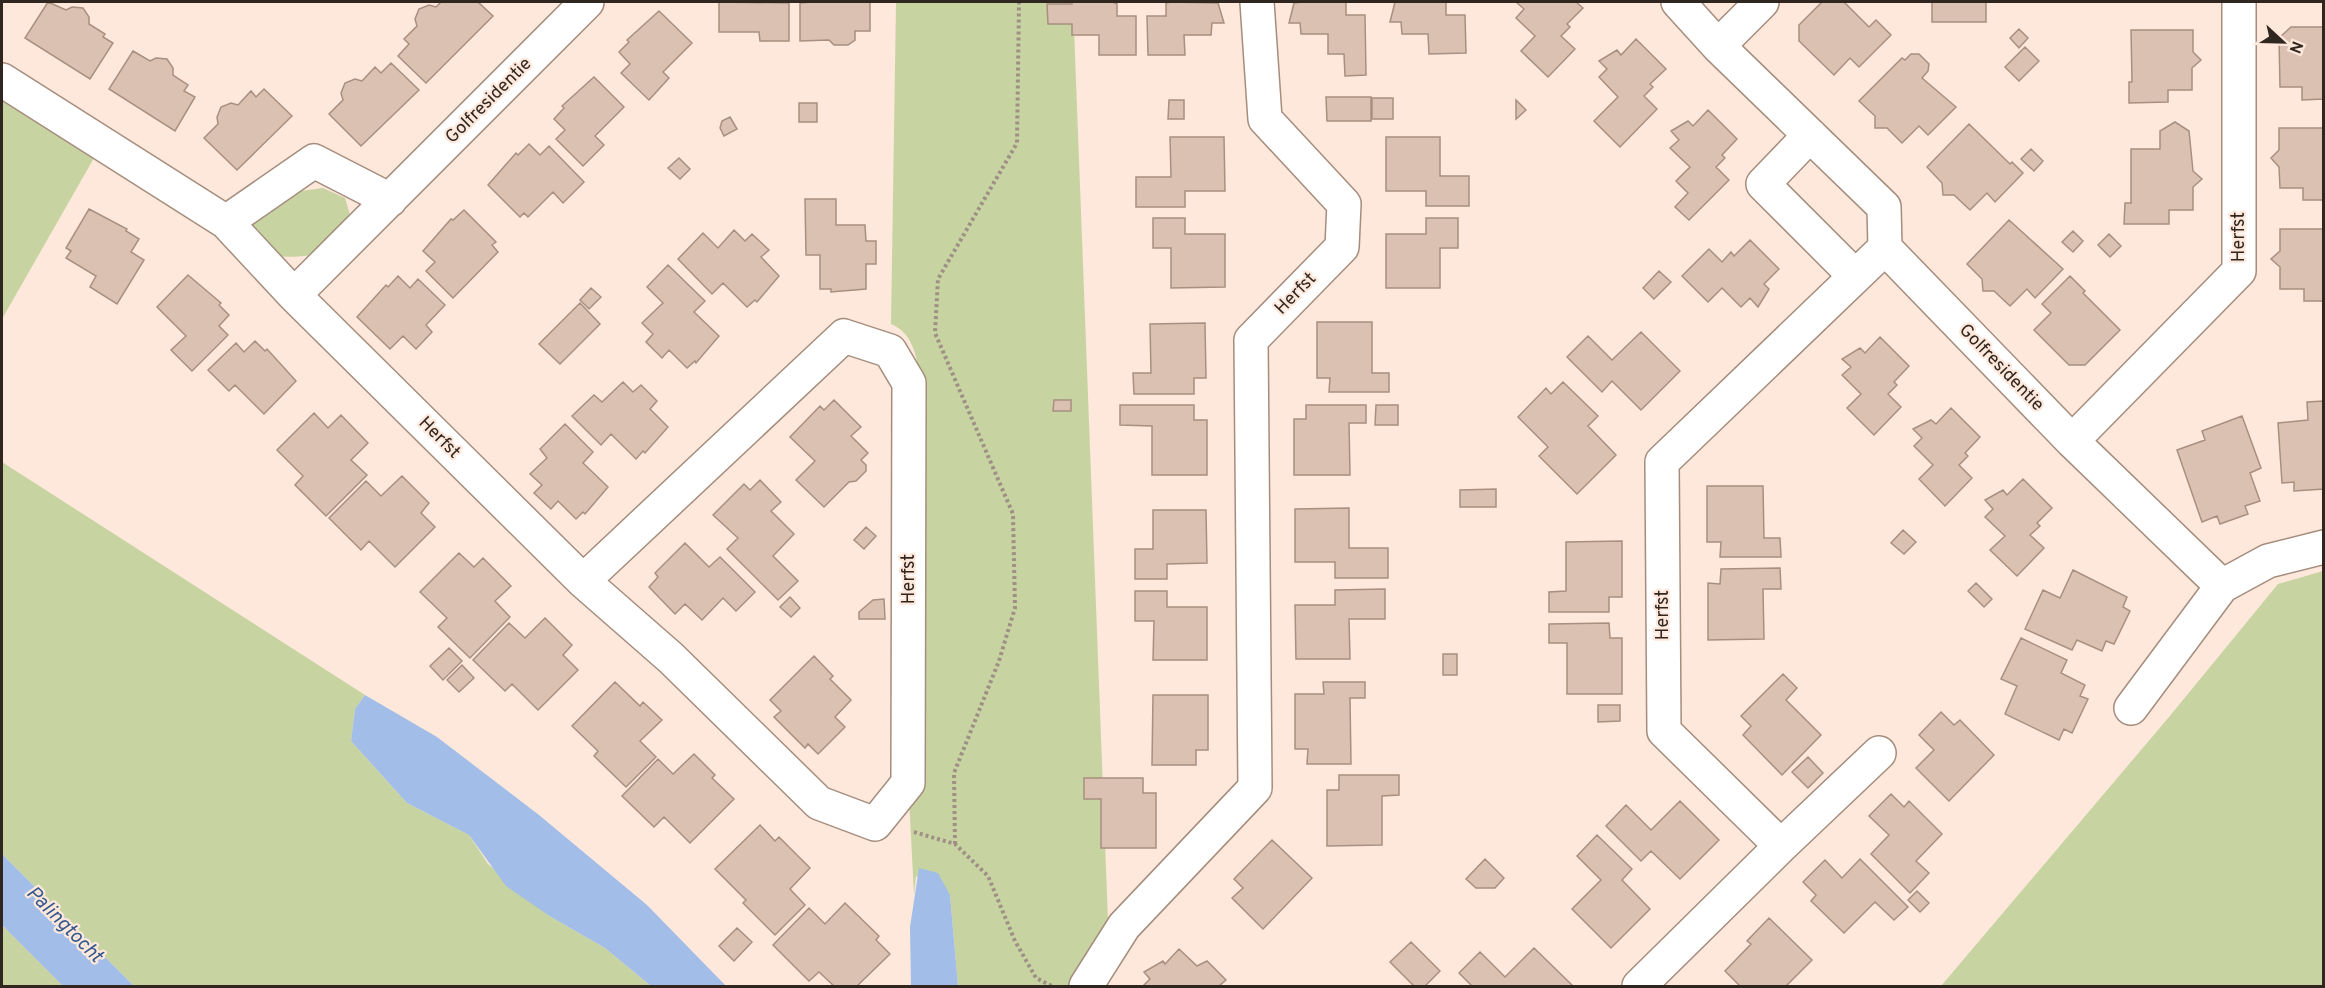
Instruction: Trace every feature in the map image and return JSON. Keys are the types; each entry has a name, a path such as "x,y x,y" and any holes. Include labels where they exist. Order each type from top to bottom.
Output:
{"street":[{"name":"Golfresidentie","path":"294,295 587,2"},
{"name":"Herfst","path":"1086,987 1124,926 1255,788 1251,340 1342,247 1344,204 1264,119 1257,2"},
{"path":"1678,2 1718,46 1884,207 1885,248"},
{"path":"1718,46 1762,2"},
{"name":"Herfst","path":"2072,441 2239,271 2240,2"},
{"path":"2,80 226,222 294,295"},
{"path":"1810,135 1763,184 1856,276"},
{"path":"226,222 314,161 390,200"},
{"name":"Golfresidentie","path":"1885,248 2072,441 2222,586"},
{"name":"Herfst","path":"1781,846 1664,731 1662,462 1885,248"},
{"name":"Herfst","path":"294,295 584,581 671,658 819,803 875,824 908,783 909,383 890,351 844,336 584,581"},
{"path":"2131,708 2222,586 2268,561 2324,547"},
{"path":"1640,987 1781,846 1879,753"}],"path":[{"path":"955,844 954,773 999,661 1016,608 1013,514 935,333 938,279 1017,143 1020,2"},
{"path":"875,824 925,834 955,844 987,876 1015,941 1036,978 1053,987"}],"green space":[{"path":"896,2 1073,2 1110,973 1103,986 958,986 950,895 916,876 914,895 909,798 924,785 921,390 917,361 911,343 900,329 891,324"},
{"path":"2,101 94,158 2,319"},
{"path":"323,188 345,198 351,218 314,255 291,257 268,251 249,226 293,192"},
{"path":"2,462 365,695 355,709 351,741 407,803 469,835 488,864 551,917 605,948 651,986 134,986 2,854"},
{"path":"2323,571 2323,986 1941,986 2169,717 2278,584"},
{"path":"2,925 63,986 2,986"}],"water":[{"path":"365,695 437,737 539,815 647,905 726,986 651,986 605,948 551,917 506,886 469,835 407,803 351,741 355,709"},
{"name":"Palingtocht","path":"2,854 134,986 63,986 2,925"},
{"path":"919,868 938,873 950,895 958,986 911,986 910,927"}],"building":[{"path":"48,2 66,10 72,7 83,8 89,17 89,24 105,34 103,37 113,43 90,79 25,38"},
{"path":"441,2 478,2 493,16 426,83 398,56 409,44 404,39 417,26 415,19 419,9 429,5 436,7"},
{"path":"719,2 789,3 789,41 760,41 759,32 719,32"},
{"path":"870,2 870,31 855,31 855,40 848,45 834,45 829,40 800,41 800,3"},
{"path":"1072,2 1113,2 1117,4 1117,16 1136,16 1136,55 1099,55 1099,35 1072,35 1072,24 1048,24 1047,4 1072,4"},
{"path":"1346,2 1346,15 1365,15 1366,75 1345,76 1344,54 1328,54 1328,34 1301,34 1300,23 1289,23 1294,3"},
{"path":"1395,2 1446,2 1446,15 1465,15 1466,53 1429,54 1428,34 1402,34 1401,22 1390,22"},
{"path":"1516,2 1576,2 1583,8 1567,24 1570,27 1561,36 1575,49 1548,77 1521,51 1535,36 1516,18 1524,9"},
{"path":"1822,2 1844,2 1869,27 1876,20 1891,35 1859,67 1850,58 1834,75 1799,41 1799,25"},
{"path":"1932,2 1986,2 1986,22 1932,22"},
{"path":"1166,3 1218,3 1224,23 1212,23 1211,35 1184,35 1185,55 1148,55 1147,16 1166,16"},
{"path":"659,11 692,43 663,72 669,78 649,100 621,73 630,64 619,52 629,42 627,40"},
{"path":"2291,27 2324,27 2324,99 2302,100 2302,87 2280,87 2279,38"},
{"path":"2019,29 2028,38 2019,48 2010,38"},
{"path":"2131,30 2193,30 2193,52 2201,60 2192,68 2192,90 2168,90 2168,102 2129,103 2129,82 2132,82"},
{"path":"1636,39 1666,69 1650,84 1653,87 1644,96 1657,109 1620,147 1594,121 1618,97 1599,77 1607,69 1599,61 1617,50 1621,55"},
{"path":"2025,47 2039,61 2019,81 2005,67"},
{"path":"133,51 150,61 156,58 167,59 173,68 173,75 188,85 184,91 195,97 175,131 109,89"},
{"path":"1911,54 1919,54 1929,64 1928,71 1922,78 1956,107 1928,135 1919,126 1902,143 1887,128 1875,128 1875,116 1859,101 1902,58 1905,60"},
{"path":"391,63 419,90 361,146 329,114 343,100 341,93 345,83 355,79 362,81 375,67 381,73"},
{"path":"594,77 624,107 595,136 604,145 583,166 556,139 565,130 554,119 564,108 562,106"},
{"path":"264,89 292,116 237,170 204,138 218,124 217,117 221,107 231,103 238,105 251,91 256,97"},
{"path":"1326,97 1371,97 1371,121 1327,121"},
{"path":"1372,98 1393,98 1393,119 1372,119"},
{"path":"1169,100 1184,100 1184,119 1168,119"},
{"path":"1516,100 1526,110 1516,119"},
{"path":"799,103 817,103 817,122 799,122"},
{"path":"1708,110 1737,139 1722,155 1725,158 1716,167 1729,180 1689,220 1675,207 1688,193 1676,181 1690,167 1670,148 1679,140 1671,131 1688,121 1693,126"},
{"path":"730,117 737,129 724,136 720,128 722,121"},
{"path":"2175,122 2189,131 2193,171 2202,179 2193,187 2193,210 2169,210 2169,224 2124,224 2125,203 2131,203 2131,149 2160,149 2160,131"},
{"path":"1969,124 2010,164 2012,162 2023,173 1995,202 1987,193 1970,210 1954,195 1943,195 1942,183 1927,167"},
{"path":"2279,128 2324,128 2324,200 2303,200 2303,188 2280,188 2279,167 2271,158 2279,150"},
{"path":"1170,137 1224,137 1225,191 1185,191 1185,207 1136,207 1136,177 1171,177"},
{"path":"1386,137 1440,137 1440,176 1469,176 1469,206 1426,206 1426,191 1386,191"},
{"path":"529,144 540,155 549,146 584,182 563,203 553,192 528,217 524,213 520,217 488,185 516,153 518,155"},
{"path":"2031,149 2043,161 2034,171 2021,159"},
{"path":"679,158 690,169 680,179 668,168"},
{"path":"805,199 836,199 836,225 865,225 866,241 876,241 876,264 866,264 866,289 831,292 831,289 820,289 820,255 806,255"},
{"path":"89,209 127,229 126,231 139,239 131,252 144,260 117,304 90,287 96,276 66,258 71,251 66,248"},
{"path":"464,210 496,242 492,245 498,252 453,298 426,271 435,262 423,251 451,219 453,220"},
{"path":"1153,218 1185,218 1185,234 1225,234 1225,287 1171,288 1171,248 1153,248"},
{"path":"1426,218 1458,218 1458,248 1440,248 1440,288 1386,288 1386,234 1426,234"},
{"path":"2009,220 2063,269 2035,298 2027,289 2010,306 1994,291 1983,291 1982,279 1967,264"},
{"path":"2280,229 2324,229 2324,301 2304,301 2304,289 2280,289 2280,267 2271,259 2280,251"},
{"path":"734,230 745,241 752,234 769,250 761,257 779,276 757,302 755,300 747,307 723,283 712,294 678,259 703,233 718,248"},
{"path":"2073,231 2083,241 2073,252 2062,242"},
{"path":"2109,234 2121,246 2110,257 2098,245"},
{"path":"1750,240 1779,269 1764,284 1769,289 1758,307 1750,298 1741,307 1722,288 1708,302 1682,276 1709,249 1722,262 1731,252 1734,256"},
{"path":"668,265 705,301 694,312 719,336 696,363 695,361 687,368 669,350 662,358 646,342 653,334 642,323 663,303 647,287"},
{"path":"1659,271 1671,282 1654,299 1643,288"},
{"path":"188,275 221,303 219,305 229,315 219,326 228,335 192,371 171,350 186,336 157,307"},
{"path":"398,276 410,288 418,279 445,305 426,325 432,332 416,349 403,336 390,349 357,317 386,285 388,287"},
{"path":"2070,276 2085,291 2083,293 2120,330 2085,365 2069,365 2034,330 2051,313 2042,304"},
{"path":"591,288 601,297 589,309 580,300"},
{"path":"580,303 600,324 560,364 539,344"},
{"path":"1317,322 1372,322 1372,373 1389,373 1389,392 1329,392 1330,378 1317,378"},
{"path":"1205,323 1206,378 1194,378 1194,394 1134,394 1133,373 1151,373 1150,324"},
{"path":"1641,332 1680,371 1641,410 1612,381 1602,392 1567,357 1588,336 1612,360"},
{"path":"1880,337 1909,366 1894,382 1897,385 1888,394 1901,407 1874,435 1847,408 1861,394 1842,375 1851,367 1842,359 1860,348 1865,353"},
{"path":"255,341 265,351 267,349 296,381 264,414 235,385 229,391 208,370 236,343 244,352"},
{"path":"623,382 633,392 641,385 657,401 650,409 668,427 645,453 643,451 636,459 611,434 601,445 572,416 594,395 602,402"},
{"path":"1563,382 1598,416 1588,426 1616,455 1577,494 1539,456 1548,447 1518,417 1546,388 1551,394"},
{"path":"834,400 861,427 851,436 868,453 861,460 866,465 866,471 856,481 849,482 824,507 796,480 815,461 790,437 820,406 824,410"},
{"path":"1054,400 1071,400 1071,411 1053,411"},
{"path":"2324,401 2324,489 2294,491 2294,482 2282,483 2278,423 2308,420 2307,402"},
{"path":"1120,405 1194,405 1194,420 1207,420 1207,475 1152,475 1152,426 1120,425"},
{"path":"1306,405 1366,405 1366,423 1349,423 1350,475 1294,475 1294,419 1306,419"},
{"path":"1376,405 1398,405 1398,425 1375,425"},
{"path":"1951,408 1980,437 1965,453 1968,456 1959,465 1972,478 1945,506 1919,479 1933,465 1914,446 1922,438 1913,429 1931,420 1936,424"},
{"path":"314,413 328,428 341,415 368,443 351,460 367,475 326,516 295,485 303,476 277,450"},
{"path":"2242,416 2261,468 2250,473 2260,501 2245,506 2248,514 2220,524 2217,516 2202,522 2177,450 2205,440 2202,431"},
{"path":"565,424 593,452 583,463 608,487 585,514 583,512 576,519 558,501 551,509 534,493 542,485 530,474 547,458 540,449"},
{"path":"402,476 429,503 421,513 435,527 395,567 369,541 361,550 329,518 366,481 381,496"},
{"path":"2023,479 2052,508 2037,523 2040,526 2030,535 2044,548 2017,576 1990,550 2005,536 1985,517 1993,509 1985,500 2003,490 2007,495"},
{"path":"760,480 781,502 771,511 794,534 773,556 798,581 778,600 727,549 738,538 713,515 744,484 750,490"},
{"path":"1707,486 1763,486 1764,538 1780,538 1781,557 1720,557 1721,542 1707,542"},
{"path":"1496,489 1496,507 1460,507 1460,490"},
{"path":"1349,508 1349,548 1388,548 1388,578 1335,578 1335,562 1295,562 1295,509"},
{"path":"1153,510 1206,510 1207,563 1167,564 1167,579 1135,579 1135,549 1153,549"},
{"path":"866,527 876,536 864,549 854,540"},
{"path":"1903,530 1916,542 1904,554 1891,543"},
{"path":"1622,541 1622,597 1609,597 1609,612 1549,612 1549,592 1566,591 1566,542"},
{"path":"685,543 709,567 720,557 755,592 736,611 723,598 702,620 685,604 675,614 649,587 658,577 655,573"},
{"path":"459,553 474,567 483,558 511,586 495,601 510,617 470,658 438,627 447,618 420,592"},
{"path":"1780,568 1781,589 1763,589 1764,639 1708,640 1708,583 1720,584 1721,569"},
{"path":"2073,570 2127,597 2123,607 2130,611 2114,644 2106,641 2102,651 2077,640 2072,650 2025,629 2043,590 2060,598"},
{"path":"1976,583 1992,599 1984,607 1968,591"},
{"path":"1385,589 1385,619 1349,619 1350,659 1296,659 1295,605 1335,605 1335,590"},
{"path":"1135,591 1167,591 1167,607 1207,607 1207,660 1153,660 1154,621 1135,621"},
{"path":"790,597 800,608 791,617 780,607"},
{"path":"884,599 885,619 859,619 859,612 873,600"},
{"path":"545,618 572,645 563,655 578,670 538,710 512,684 505,691 473,660 509,623 525,638"},
{"path":"1609,623 1610,638 1622,638 1622,694 1567,694 1567,643 1549,643 1549,624"},
{"path":"2021,638 2067,660 2061,673 2085,685 2080,696 2088,699 2072,733 2064,729 2059,740 2005,714 2017,686 2001,679"},
{"path":"449,648 462,661 443,680 430,666"},
{"path":"1443,654 1457,654 1457,675 1443,675"},
{"path":"814,656 833,676 830,679 851,700 835,717 845,727 818,754 808,744 805,748 774,717 781,711 770,700"},
{"path":"462,665 474,678 459,692 447,680"},
{"path":"1783,674 1797,688 1786,700 1821,735 1782,775 1743,735 1751,726 1741,716"},
{"path":"615,682 640,706 643,702 662,720 640,741 656,757 626,787 594,756 598,751 572,726"},
{"path":"1323,682 1365,682 1365,698 1350,698 1351,764 1307,764 1308,749 1295,749 1295,694 1324,694"},
{"path":"1153,695 1208,695 1208,750 1196,750 1196,765 1152,765"},
{"path":"1598,705 1620,705 1620,721 1598,722"},
{"path":"1941,712 1954,725 1960,720 1994,755 1949,801 1916,768 1934,750 1919,735"},
{"path":"694,754 715,775 712,778 734,799 690,843 664,817 654,827 622,796 658,759 673,774"},
{"path":"1808,757 1823,773 1808,788 1792,772"},
{"path":"1339,775 1399,775 1399,795 1382,796 1382,845 1327,846 1327,790 1339,790"},
{"path":"1084,778 1143,778 1143,793 1156,793 1156,848 1101,848 1101,799 1084,799"},
{"path":"1891,794 1904,807 1909,801 1942,834 1916,861 1929,873 1910,893 1871,854 1889,835 1869,816"},
{"path":"1680,801 1719,840 1680,879 1651,851 1641,861 1606,826 1626,805 1651,830"},
{"path":"760,825 775,841 779,837 810,868 790,889 805,905 775,935 743,903 746,900 715,869"},
{"path":"1597,835 1632,869 1622,880 1650,909 1611,948 1572,909 1601,880 1577,856"},
{"path":"1272,840 1312,878 1263,929 1232,898 1243,888 1234,879"},
{"path":"1485,859 1504,878 1495,888 1476,888 1466,879"},
{"path":"1860,859 1908,907 1894,920 1875,902 1844,933 1811,901 1816,895 1803,882 1825,860 1842,878"},
{"path":"1917,891 1929,903 1920,912 1908,900"},
{"path":"845,903 879,936 876,940 890,954 857,986 834,986 819,972 809,981 773,945 809,908 825,924"},
{"path":"1769,918 1812,960 1786,986 1740,986 1725,971 1751,944 1747,941"},
{"path":"737,928 752,942 734,961 719,946"},
{"path":"1411,942 1440,971 1425,986 1414,986 1390,962"},
{"path":"1534,948 1573,986 1472,986 1459,973 1480,952 1505,977"},
{"path":"1179,949 1197,966 1207,961 1226,980 1219,986 1143,986 1150,979 1144,972 1163,961 1165,964"}]}
